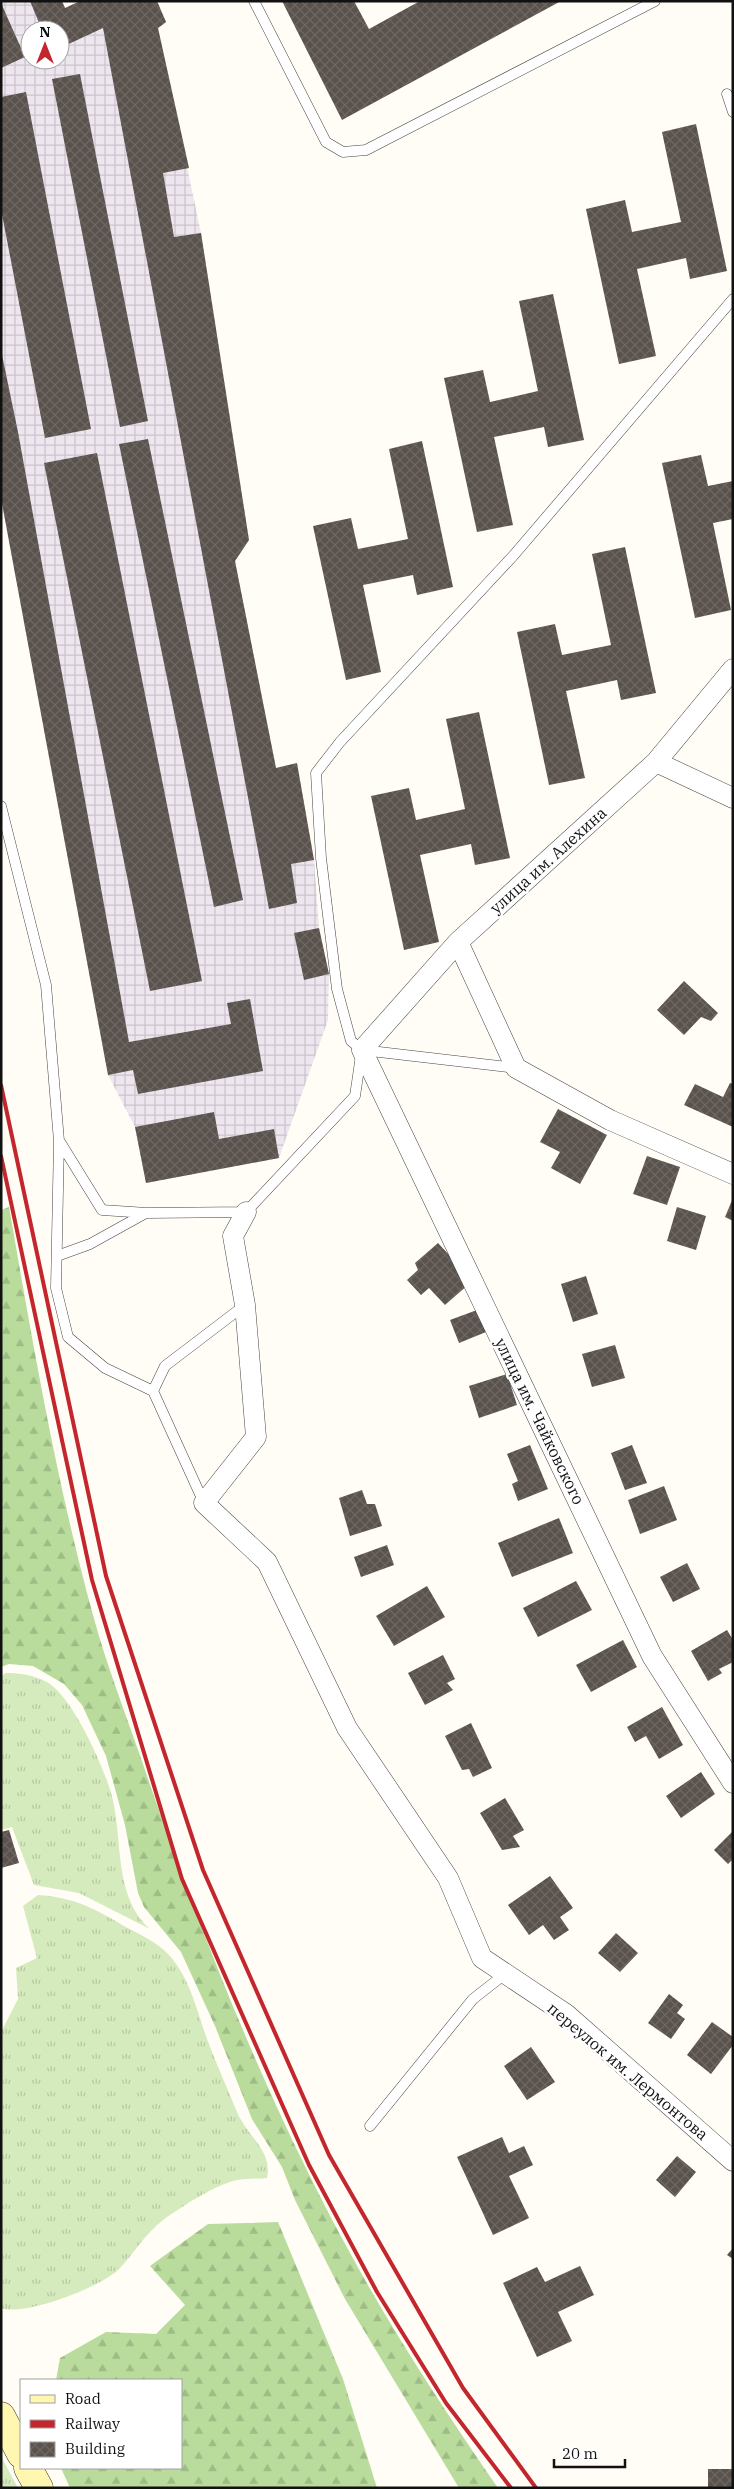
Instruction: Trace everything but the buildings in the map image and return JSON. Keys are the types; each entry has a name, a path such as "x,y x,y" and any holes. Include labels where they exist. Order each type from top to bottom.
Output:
{"main road":[{"path":"1,2416 20,2452"},
{"path":"29,2469 39,2488"}],"street":[{"name":"улица им. Алехина","path":"362,1050 458,942 656,762 733,669"},
{"path":"656,762 733,798"},
{"path":"458,942 516,1068 610,1120 733,1174"},
{"name":"улица им. Чайковского","path":"362,1050 652,1656 733,1783"},
{"path":"204,1503 256,1437 245,1305 233,1236 246,1212"},
{"name":"переулок им. Лермонтова","path":"204,1503 267,1562 347,1728 448,1878 482,1958 566,2014 733,2161"}],"lane":[{"path":"254,1 326,142 343,152 366,150 655,1"},
{"path":"728,94 733,112"},
{"path":"516,1068 362,1050 351,1041 337,989 321,858 316,773 340,742 513,556 733,299"},
{"path":"1,806 46,985 59,1141 56,1288 68,1337 105,1368 154,1391 204,1503"},
{"path":"59,1141 102,1210 147,1213 246,1212 355,1096 362,1050"},
{"path":"57,1256 90,1244 147,1213"},
{"path":"154,1391 165,1366 245,1305"},
{"path":"370,2126 473,1999 505,1974"}],"shaded area":[{"path":"1,1 62,1 65,8 157,1 166,22 158,29 201,233 249,540 235,561 276,768 297,763 314,860 319,928 329,974 328,1020 279,1158 146,1183 135,1127 108,1075 1,498"}],"green space":[{"path":"9,1207 56,1463 80,1565 111,1673 190,1896 240,2024 327,2211 409,2354 498,2488 459,2488 345,2299 295,2200 282,2167 252,2119 215,2026 181,1952 144,1907 138,1893 125,1825 106,1756 82,1705 64,1684 33,1666 9,1664 1,1667 1,1210"},
{"path":"6,1673 27,1675 47,1682 66,1701 85,1732 94,1749 111,1793 115,1810 124,1883 138,1915 150,1929 79,1893 34,1885 12,1827 1,1830 1,1676"},
{"path":"38,1895 61,1898 90,1908 152,1941 165,1950 177,1965 188,1985 210,2048 237,2112 241,2121 263,2152 268,2168 267,2178 241,2179 224,2184 197,2198 163,2220 151,2231 120,2268 98,2283 45,2304 12,2310 1,2308 1,2032 18,1999 16,1968 37,1958 23,1906"},
{"path":"278,2222 343,2379 377,2488 70,2488 61,2469 182,2469 182,2379 56,2379 60,2358 106,2332 156,2334 185,2305 150,2266 208,2224"},
{"path":"1,2456 18,2488 1,2488"}],"railway":[{"path":"1,1085 106,1576 203,1870 329,2155 463,2388 536,2488"},
{"path":"1,1156 92,1580 182,1879 309,2165 377,2292 446,2403 511,2488"}]}
